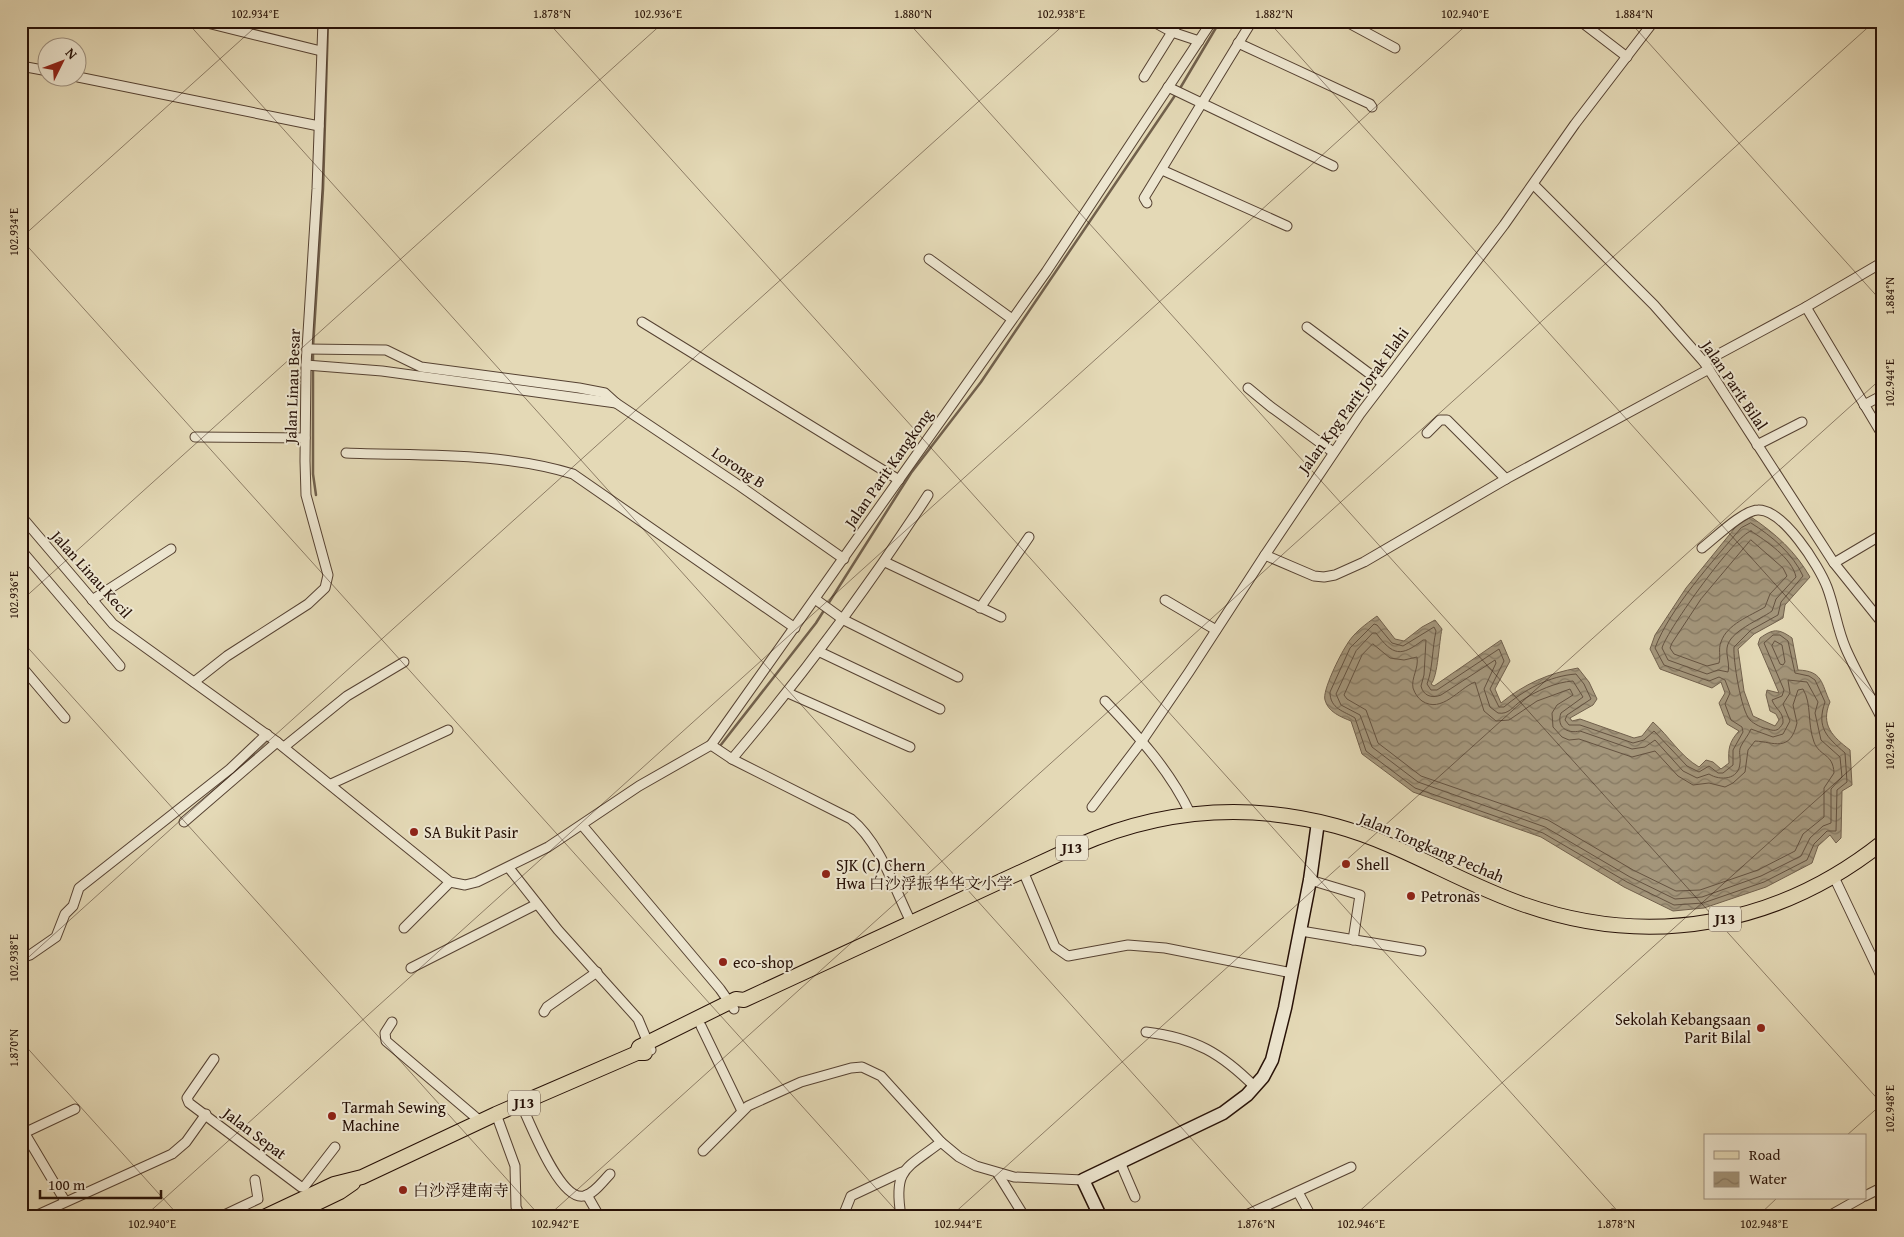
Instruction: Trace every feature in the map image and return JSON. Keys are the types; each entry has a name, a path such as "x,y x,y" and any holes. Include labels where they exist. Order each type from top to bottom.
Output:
{"main road":[{"name":"Jalan Tongkang Pechah","path":"650,1046 732,1006 741,1006 744,1000 1102,835 1125,826 1190,813 1229,812 1318,822 1375,838 1525,905 1574,919 1627,926 1680,926 1711,922 1739,916 1783,902 1834,877 1883,842"},
{"name":"Jalan Tongkang Pechah","path":"266,1216 301,1206 334,1184 362,1177 480,1121 636,1053 639,1048 650,1046 701,1026 732,1006"}],"street":[{"path":"199,21 322,51"},
{"name":"Jalan Linau Besar","path":"194,682 227,656 304,608 325,588 328,575 306,495 305,438 308,365 313,349 323,21"},
{"path":"1152,21 1172,32 1199,40"},
{"path":"1144,77 1179,21"},
{"name":"Jalan Parit Kangkong","path":"711,745 795,628 819,602 844,558 1090,208 1171,88 1212,21"},
{"path":"1147,203 1144,198 1252,21"},
{"path":"1345,21 1395,48"},
{"path":"1580,21 1623,54"},
{"name":"Jalan Kpg Parit Jorak Elahi","path":"1092,807 1142,740 1216,630 1329,450 1379,380 1534,185 1623,54 1654,21"},
{"path":"1238,43 1370,104 1372,107"},
{"path":"21,66 38,69"},
{"path":"88,79 319,126"},
{"path":"1171,88 1333,166"},
{"path":"1162,170 1286,226"},
{"name":"Jalan Parit Bilal","path":"1534,185 1654,305 1706,366 1834,563 1883,624"},
{"path":"929,259 1012,319"},
{"path":"1264,555 1314,576 1324,578 1364,562 1883,262"},
{"path":"1806,307 1883,436"},
{"path":"642,322 899,480"},
{"path":"1307,327 1379,380"},
{"path":"313,349 386,350 421,367 578,392"},
{"path":"308,365 326,365 578,392"},
{"path":"1248,388 1329,450"},
{"name":"Lorong B","path":"578,392 616,404 844,558"},
{"path":"1864,405 1883,395"},
{"path":"1427,433 1440,420 1446,420 1506,479"},
{"path":"1757,445 1802,422"},
{"path":"195,437 305,438"},
{"path":"346,452 488,459 539,466 574,474 795,628"},
{"path":"732,759 788,693 844,620 885,562 928,495"},
{"path":"1702,548 1744,515 1757,510 1767,511 1784,524 1808,552 1820,572 1846,649 1883,721"},
{"name":"Jalan Linau Kecil","path":"21,516 113,624 147,651 267,734 450,882"},
{"path":"1834,563 1883,534"},
{"path":"980,608 1029,536"},
{"path":"92,600 171,549"},
{"path":"21,550 120,666"},
{"path":"885,562 1001,618"},
{"path":"1165,600 1216,630"},
{"path":"819,602 844,620 958,677"},
{"path":"820,652 940,709"},
{"path":"184,822 281,745 347,696 404,662"},
{"path":"21,666 65,718"},
{"path":"788,693 910,747"},
{"path":"1106,701 1142,740 1178,788 1190,813"},
{"path":"331,784 448,730"},
{"path":"21,958 30,955 56,937 64,914 73,906 79,888 230,769 267,734"},
{"path":"404,928 450,882 465,886 509,868 582,825 639,786 711,745 732,759 851,819 861,828 876,850 911,922"},
{"path":"704,1151 742,1111 801,1082 851,1068 862,1067 881,1076 941,1142 959,1157 998,1174 1083,1180 1223,1113 1255,1087 1268,1070 1272,1060 1301,931 1318,822"},
{"path":"582,825 732,1006"},
{"path":"509,868 537,904 638,1019 650,1046"},
{"path":"1023,871 1054,947 1068,956 1128,945 1164,948 1292,973"},
{"path":"1834,877 1883,980"},
{"path":"1310,880 1360,895 1353,940"},
{"path":"411,968 537,904"},
{"path":"1301,931 1421,952"},
{"path":"544,1012 546,1007 597,972"},
{"path":"392,1022 385,1033 386,1041 480,1121"},
{"path":"701,1026 742,1111"},
{"path":"1146,1032 1173,1035 1208,1048 1233,1065 1255,1087"},
{"name":"Jalan Sepat","path":"214,1059 188,1098 190,1103 300,1187 301,1206"},
{"path":"520,1104 556,1176 570,1194 577,1197 587,1195 610,1174"},
{"path":"65,1201 23,1130 75,1109"},
{"path":"35,1216 172,1154 186,1142 206,1114"},
{"path":"496,1114 515,1166 516,1206 520,1216"},
{"path":"844,1216 851,1196 902,1172 941,1142"},
{"path":"301,1206 335,1147"},
{"path":"1120,1162 1135,1197"},
{"path":"1244,1216 1351,1167"},
{"path":"901,1216 898,1185 902,1172"},
{"path":"998,1174 1024,1216"},
{"path":"222,1216 237,1213 259,1198 255,1180"},
{"path":"1083,1180 1100,1216"},
{"path":"1866,1196 1883,1187"},
{"path":"1298,1192 1311,1216"},
{"path":"587,1195 599,1216"},
{"path":"1829,1216 1857,1200"}],"water":[{"path":"1751,517 1784,544 1798,559 1810,577 1785,605 1783,618 1754,634 1738,649 1744,691 1753,716 1775,726 1779,720 1776,714 1770,711 1766,695 1767,690 1779,693 1758,644 1760,638 1772,631 1779,631 1792,638 1798,670 1812,673 1823,684 1830,702 1827,710 1827,724 1838,740 1850,750 1852,785 1842,791 1841,838 1836,843 1830,835 1818,846 1812,863 1766,887 1704,908 1673,911 1624,887 1541,837 1413,792 1362,754 1351,721 1335,714 1325,700 1326,689 1340,657 1352,637 1368,622 1377,616 1395,639 1404,641 1435,620 1442,629 1437,667 1431,684 1434,686 1501,640 1510,661 1495,689 1501,703 1537,680 1578,668 1589,682 1597,699 1593,705 1570,718 1572,721 1580,719 1634,738 1642,736 1653,722 1680,752 1699,767 1706,760 1713,762 1721,769 1729,763 1730,746 1739,731 1727,724 1719,703 1725,693 1721,682 1712,688 1660,669 1650,649 1655,635 1686,588 1738,524"}],"waterway":[{"path":"313,347 323,189 328,21"},
{"path":"1179,90 1220,21"},
{"path":"720,746 816,623 911,473 981,382 1176,94"},
{"path":"313,352 313,474 316,495"}],"place":[{"name":"SA Bukit Pasir","path":"414,832"},
{"name":"Shell","path":"1346,864"},
{"name":"SJK (C) Chern Hwa 白沙浮振华华文小学","path":"826,874"},
{"name":"Petronas","path":"1411,896"},
{"name":"eco-shop","path":"723,962"},
{"name":"Sekolah Kebangsaan Parit Bilal","path":"1761,1028"},
{"name":"Tarmah Sewing Machine","path":"332,1116"},
{"name":"白沙浮建南寺","path":"403,1190"}]}
